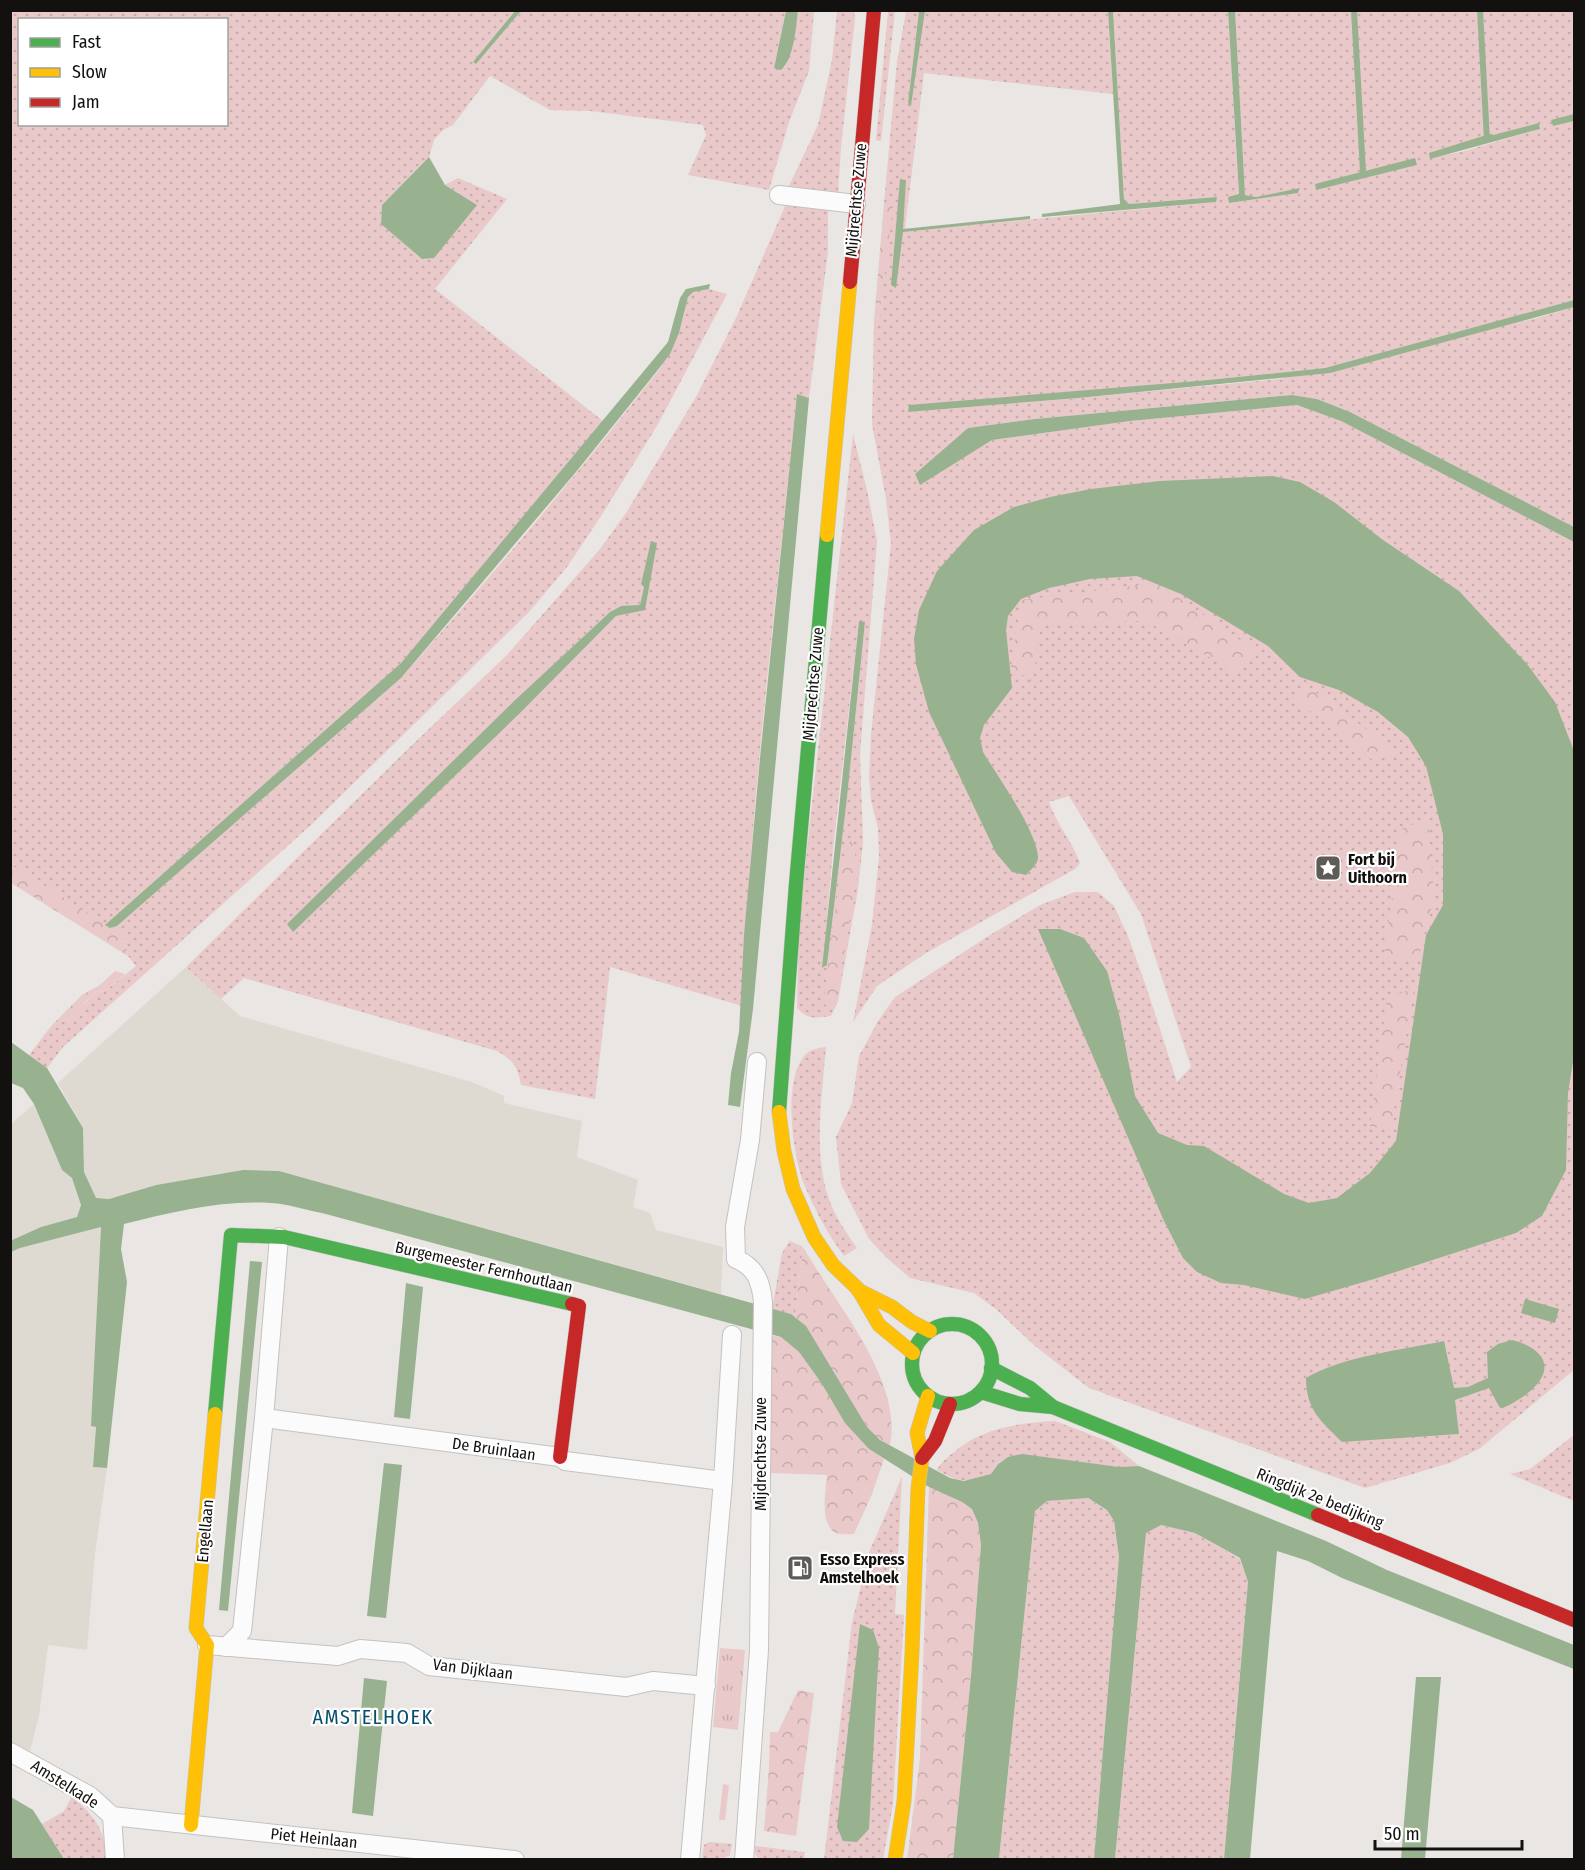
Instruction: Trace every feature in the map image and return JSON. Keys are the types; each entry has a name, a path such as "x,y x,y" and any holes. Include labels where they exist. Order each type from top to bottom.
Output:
{"street":[{"name":"Mijdrechtse Zuwe","path":"864,10 868,58"},
{"name":"Mijdrechtse Zuwe","path":"874,10 796,884 780,1110 784,1151 793,1189 802,1213 824,1252 858,1289 879,1324 913,1353"},
{"path":"778,195 856,204"},
{"name":"Mijdrechtse Zuwe","path":"744,1860 759,1650 763,1302 762,1288 757,1275 745,1262 736,1259 735,1227 750,1140 757,1062"},
{"name":"Burgemeester Fernhoutlaan","path":"231,1235 279,1237 579,1306 560,1457"},
{"name":"Engellaan","path":"191,1825 207,1645 196,1628 231,1235"},
{"path":"226,1647 242,1631 264,1418 279,1237"},
{"name":"Mijdrechtse Zuwe","path":"858,1289 930,1331"},
{"path":"944,1325 959,1325 972,1330 983,1340 990,1353 991,1368 988,1382 972,1399 950,1404 938,1402 919,1388 914,1377 913,1353 930,1331 944,1325"},
{"name":"Mijdrechtse Zuwe","path":"690,1860 723,1481 732,1335"},
{"name":"Ringdijk 2e bedijking","path":"991,1368 1030,1388 1053,1407"},
{"name":"Ringdijk 2e bedijking","path":"981,1392 1020,1404 1053,1407 1575,1620"},
{"path":"895,1860 904,1801 918,1488 922,1458 917,1433 928,1396"},
{"path":"922,1458 935,1440 950,1404"},
{"name":"De Bruinlaan","path":"264,1418 723,1481"},
{"name":"Van Dijklaan","path":"207,1645 338,1656 360,1649 407,1653 429,1666 626,1687 653,1681 706,1686"},
{"name":"Amstelkade","path":"10,1752 90,1796 112,1816 115,1860"},
{"name":"Piet Heinlaan","path":"112,1816 465,1857 515,1860"}],"shaded area":[{"path":"1235,10 1245,195 1256,197 1300,188 1298,193 1229,203 1228,197 1239,194 1228,11"},
{"path":"515,11 521,11 476,64 473,62"},
{"path":"786,11 798,11 792,51 781,70 774,68"},
{"path":"919,11 925,11 911,106 908,103"},
{"path":"1108,11 1113,11 1124,199 1129,204 1217,197 1216,202 1042,217 1042,214 1120,204"},
{"path":"1574,114 1574,121 1553,126 1551,120"},
{"path":"1539,123 1540,129 1430,159 1429,153 1483,136"},
{"path":"429,157 445,185 477,205 434,258 422,259 381,224 382,205"},
{"path":"1415,158 1417,165 1316,190 1315,184"},
{"path":"900,179 906,180 903,229 1030,216 1030,219 903,232 896,288 891,285"},
{"path":"710,284 709,289 693,292 688,297 679,333 670,354 657,371 576,472 401,678 117,926 110,928 105,925 401,663 668,342 680,298 686,289"},
{"path":"1574,300 1574,307 1330,373 908,412 909,405 1325,368"},
{"path":"797,394 809,398 753,1009 740,1107 728,1105 731,1073 739,1032 744,935 760,758"},
{"path":"1292,395 1317,399 1350,412 1574,527 1574,542 1341,421 1297,405 1130,421 992,440 920,485 915,474 968,428 1035,419"},
{"path":"1273,476 1300,482 1334,502 1383,540 1459,591 1527,664 1555,702 1574,751 1574,1056 1568,1093 1566,1170 1542,1216 1516,1233 1305,1299 1244,1285 1221,1283 1197,1272 1183,1258 1164,1221 1038,929 1060,929 1084,938 1107,971 1120,1018 1135,1096 1158,1133 1187,1145 1204,1146 1284,1194 1309,1203 1337,1198 1370,1173 1396,1141 1426,935 1443,905 1443,834 1426,766 1408,737 1378,712 1339,690 1300,677 1268,646 1181,594 1137,576 1090,579 1049,588 1021,599 1008,616 1006,630 1012,688 984,725 980,738 983,752 1030,831 1038,856 1037,862 1026,875 1012,872 996,853 929,712 916,664 914,639 919,610 937,571 974,530 1014,507 1091,489 1160,481"},
{"path":"651,541 657,543 645,610 616,616 520,713 293,932 287,924 514,701 610,612 621,606 640,605 644,587 641,584"},
{"path":"859,621 865,622 847,798 827,965 822,968"},
{"path":"186,967 240,1016 472,1082 504,1096 504,1103 582,1121 577,1157 638,1180 633,1207 650,1213 656,1230 723,1247 721,1294 279,1171 243,1170 156,1185 109,1199 95,1198 84,1172 83,1128 58,1083"},
{"path":"11,1042 47,1068 83,1128 84,1172 96,1198 109,1199 156,1185 243,1170 279,1171 791,1314 806,1326 867,1427 880,1440 950,1478 964,1481 991,1474 998,1464 1008,1457 1022,1454 1119,1467 1139,1466 1326,1541 1387,1570 1574,1645 1574,1669 1342,1578 1308,1561 1277,1551 1250,1859 1224,1859 1248,1582 1240,1558 1195,1533 1161,1525 1146,1533 1115,1859 1094,1859 1119,1557 1114,1521 1107,1510 1088,1498 1047,1501 1035,1511 999,1859 953,1859 981,1545 978,1523 972,1509 962,1502 929,1487 869,1449 845,1423 822,1384 799,1352 781,1337 322,1213 271,1203 233,1203 197,1208 124,1224 121,1249 127,1282 107,1468 93,1467 96,1427 91,1426 101,1227 11,1252 10,1241 41,1227 77,1217 81,1205 72,1178 62,1170 34,1104 23,1088 11,1083"},
{"path":"34,1104 62,1170 72,1178 81,1205 77,1217 41,1227 11,1241 10,1125"},
{"path":"101,1227 91,1425 96,1427 93,1467 107,1468 95,1554 87,1650 48,1645 39,1716 29,1755 11,1745 11,1252"},
{"path":"250,1261 262,1262 228,1611 219,1610"},
{"path":"406,1283 423,1287 410,1419 394,1417"},
{"path":"1525,1299 1559,1309 1555,1323 1521,1313"},
{"path":"1512,1340 1525,1344 1541,1357 1544,1372 1540,1381 1521,1398 1500,1408 1489,1388 1455,1400 1459,1434 1342,1442 1316,1414 1309,1399 1306,1378 1321,1370 1355,1359 1444,1341 1454,1388 1468,1387 1488,1378 1487,1352 1498,1344"},
{"path":"384,1463 402,1465 386,1618 367,1616"},
{"path":"860,1624 873,1630 879,1648 869,1829 857,1842 843,1841 837,1827"},
{"path":"1416,1677 1441,1677 1425,1859 1401,1859"},
{"path":"364,1678 387,1681 373,1816 352,1813"},
{"path":"11,1797 33,1810 64,1859 11,1859"}],"green space":[{"path":"10,11 515,11 473,62 476,64 521,11 786,11 774,67 785,67 793,44 798,11 814,11 809,71 789,122 769,190 688,175 706,135 703,125 590,111 550,110 490,76 453,125 443,130 434,140 429,157 382,205 381,224 422,259 434,258 458,193 445,185 458,178 507,199 435,289 603,421 401,663 105,925 11,865"},
{"path":"837,11 854,11 855,18 838,194 789,186 818,125 832,60"},
{"path":"888,11 895,11 881,141 876,140"},
{"path":"906,11 919,11 908,103 911,105 925,11 1108,11 1113,94 924,73 905,228 908,231 1216,202 1216,197 1129,204 1124,199 1113,11 1228,11 1239,195 1229,203 1298,193 1300,189 1256,197 1245,195 1235,11 1574,11 1574,114 1552,121 1553,126 1574,121 1574,300 1325,368 909,406 909,412 1280,379 1537,318 1574,307 1574,527 1350,412 1317,399 1292,395 1035,419 968,428 915,474 920,484 992,440 1130,421 1297,405 1341,421 1574,542 1574,1370 1479,1449 1450,1463 1365,1488 1089,1388 1035,1346 997,1310 974,1293 910,1278 869,1239 841,1184 836,1137 852,1103 859,1056 878,1021 895,997 1040,905 1075,892 1098,892 1114,906 1128,936 1177,1082 1191,1067 1141,914 1069,796 1049,802 1080,863 1075,869 926,953 877,986 853,1022 872,925 879,857 878,828 871,801 869,778 871,734 891,544 886,499 872,424 874,321 879,319 892,207 884,203 897,62","holes":["1540,129 1461,152 1430,158 1483,136"]},
{"path":"884,203 893,206 879,319 874,321"},
{"path":"786,204 828,209 828,252 809,398 797,394 751,853 742,1006 610,967 595,1099 521,1085 514,1065 497,1051 244,978 221,999 186,967 507,655 600,549 626,513 696,397 736,318","holes":["651,542 656,543 645,609 616,616 287,925 514,701 610,612 621,606 640,606 644,587 641,584"]},
{"path":"709,289 727,294 658,424 567,567 529,612 311,825 63,1047 47,1068 29,1055 52,1025 84,1015 84,1004 96,992 105,991 136,966 128,956 123,935 110,928 117,926 401,678 532,526 658,371 676,339 690,295 696,291"},
{"path":"853,434 877,541 860,754 863,842 858,889 838,1001 831,1016 812,1017 805,1015 797,1008 799,922","holes":["859,621 865,623 827,965 823,968 833,849"]},
{"path":"1157,583 1259,653 1237,673 1146,621 1040,624 1033,682 1011,667 1021,600"},
{"path":"1307,686 1399,753 1374,761 1295,699"},
{"path":"1428,819 1434,898 1417,962 1384,957 1401,829"},
{"path":"851,838 858,867 835,1008 823,1004 841,867"},
{"path":"10,864 123,935 128,956 11,883"},
{"path":"115,971 125,974 105,991 96,992 84,1003 84,1015 52,1025 82,995 100,985"},
{"path":"1414,988 1391,1128 1370,1127 1387,998"},
{"path":"826,1047 820,1124 821,1163 831,1206 857,1248 844,1256 822,1221 804,1184 793,1137 792,1099 798,1067 807,1053"},
{"path":"790,1241 803,1247 795,1317 772,1309 782,1253"},
{"path":"803,1247 848,1316 876,1368 886,1394 891,1420 890,1445 880,1441 867,1427 806,1327 795,1317"},
{"path":"770,1335 781,1337 799,1352 869,1449 884,1459 872,1494 854,1534 836,1533 827,1523 825,1497 827,1475 771,1473"},
{"path":"1055,1421 1110,1442 1139,1466 1119,1467 1008,1457 998,1463 991,1474 976,1479 958,1479 937,1470 944,1460 964,1445 988,1432 1014,1425"},
{"path":"1574,1435 1574,1501 1510,1474 1530,1469"},
{"path":"902,1477 895,1614 904,1615 893,1804 883,1859 824,1860 852,1622 870,1550"},
{"path":"929,1487 972,1509 978,1523 981,1545 953,1859 907,1860 920,1759"},
{"path":"1087,1498 1107,1510 1114,1521 1119,1557 1094,1859 999,1860 1035,1511 1047,1501"},
{"path":"1161,1525 1195,1533 1240,1559 1248,1582 1224,1859 1115,1860 1146,1533"},
{"path":"720,1648 745,1650 738,1730 713,1727"},
{"path":"798,1690 814,1693 796,1836 764,1831 770,1732 778,1732"},
{"path":"723,1784 729,1785 725,1820 719,1820"},
{"path":"72,1796 86,1810 101,1831 107,1859 64,1859 42,1824 64,1811"},
{"path":"709,1842 732,1844 730,1855 722,1859 702,1859 704,1845"},
{"path":"755,1846 805,1852 804,1859 758,1859"}],"waterway":[{"path":"1354,10 1363,172"},
{"path":"1480,10 1487,140"}],"traffic: fast":[{"path":"779,1112 796,884 827,535"},
{"path":"215,1414 231,1235 284,1237 572,1304"},
{"path":"952,1324 967,1327 980,1336 989,1349 992,1364 989,1379 980,1392 967,1401 952,1404 937,1401 924,1392 915,1379 912,1364 915,1349 924,1336 937,1327 952,1324"},
{"path":"991,1368 1030,1388 1053,1407"},
{"path":"981,1392 1020,1404 1053,1407 1318,1515"}],"traffic: slow":[{"path":"827,535 850,282"},
{"path":"779,1112 784,1151 793,1189 814,1237 833,1265 858,1289 879,1325 913,1353"},
{"path":"858,1290 892,1307 912,1322 930,1331"},
{"path":"895,1860 904,1801 912,1653 918,1488 922,1458 917,1433 928,1396"},
{"path":"191,1825 207,1645 196,1628 215,1414"}],"traffic: jam":[{"path":"850,282 874,10"},
{"path":"560,1457 579,1306 572,1304"},
{"path":"922,1458 935,1441 950,1404"},
{"path":"1318,1515 1574,1620"}],"place":[{"name":"Fort bij Uithoorn","path":"1328,868"},
{"name":"Esso Express Amstelhoek","path":"800,1568"}],"district":[{"name":"AMSTELHOEK","path":"373,1717"}]}
